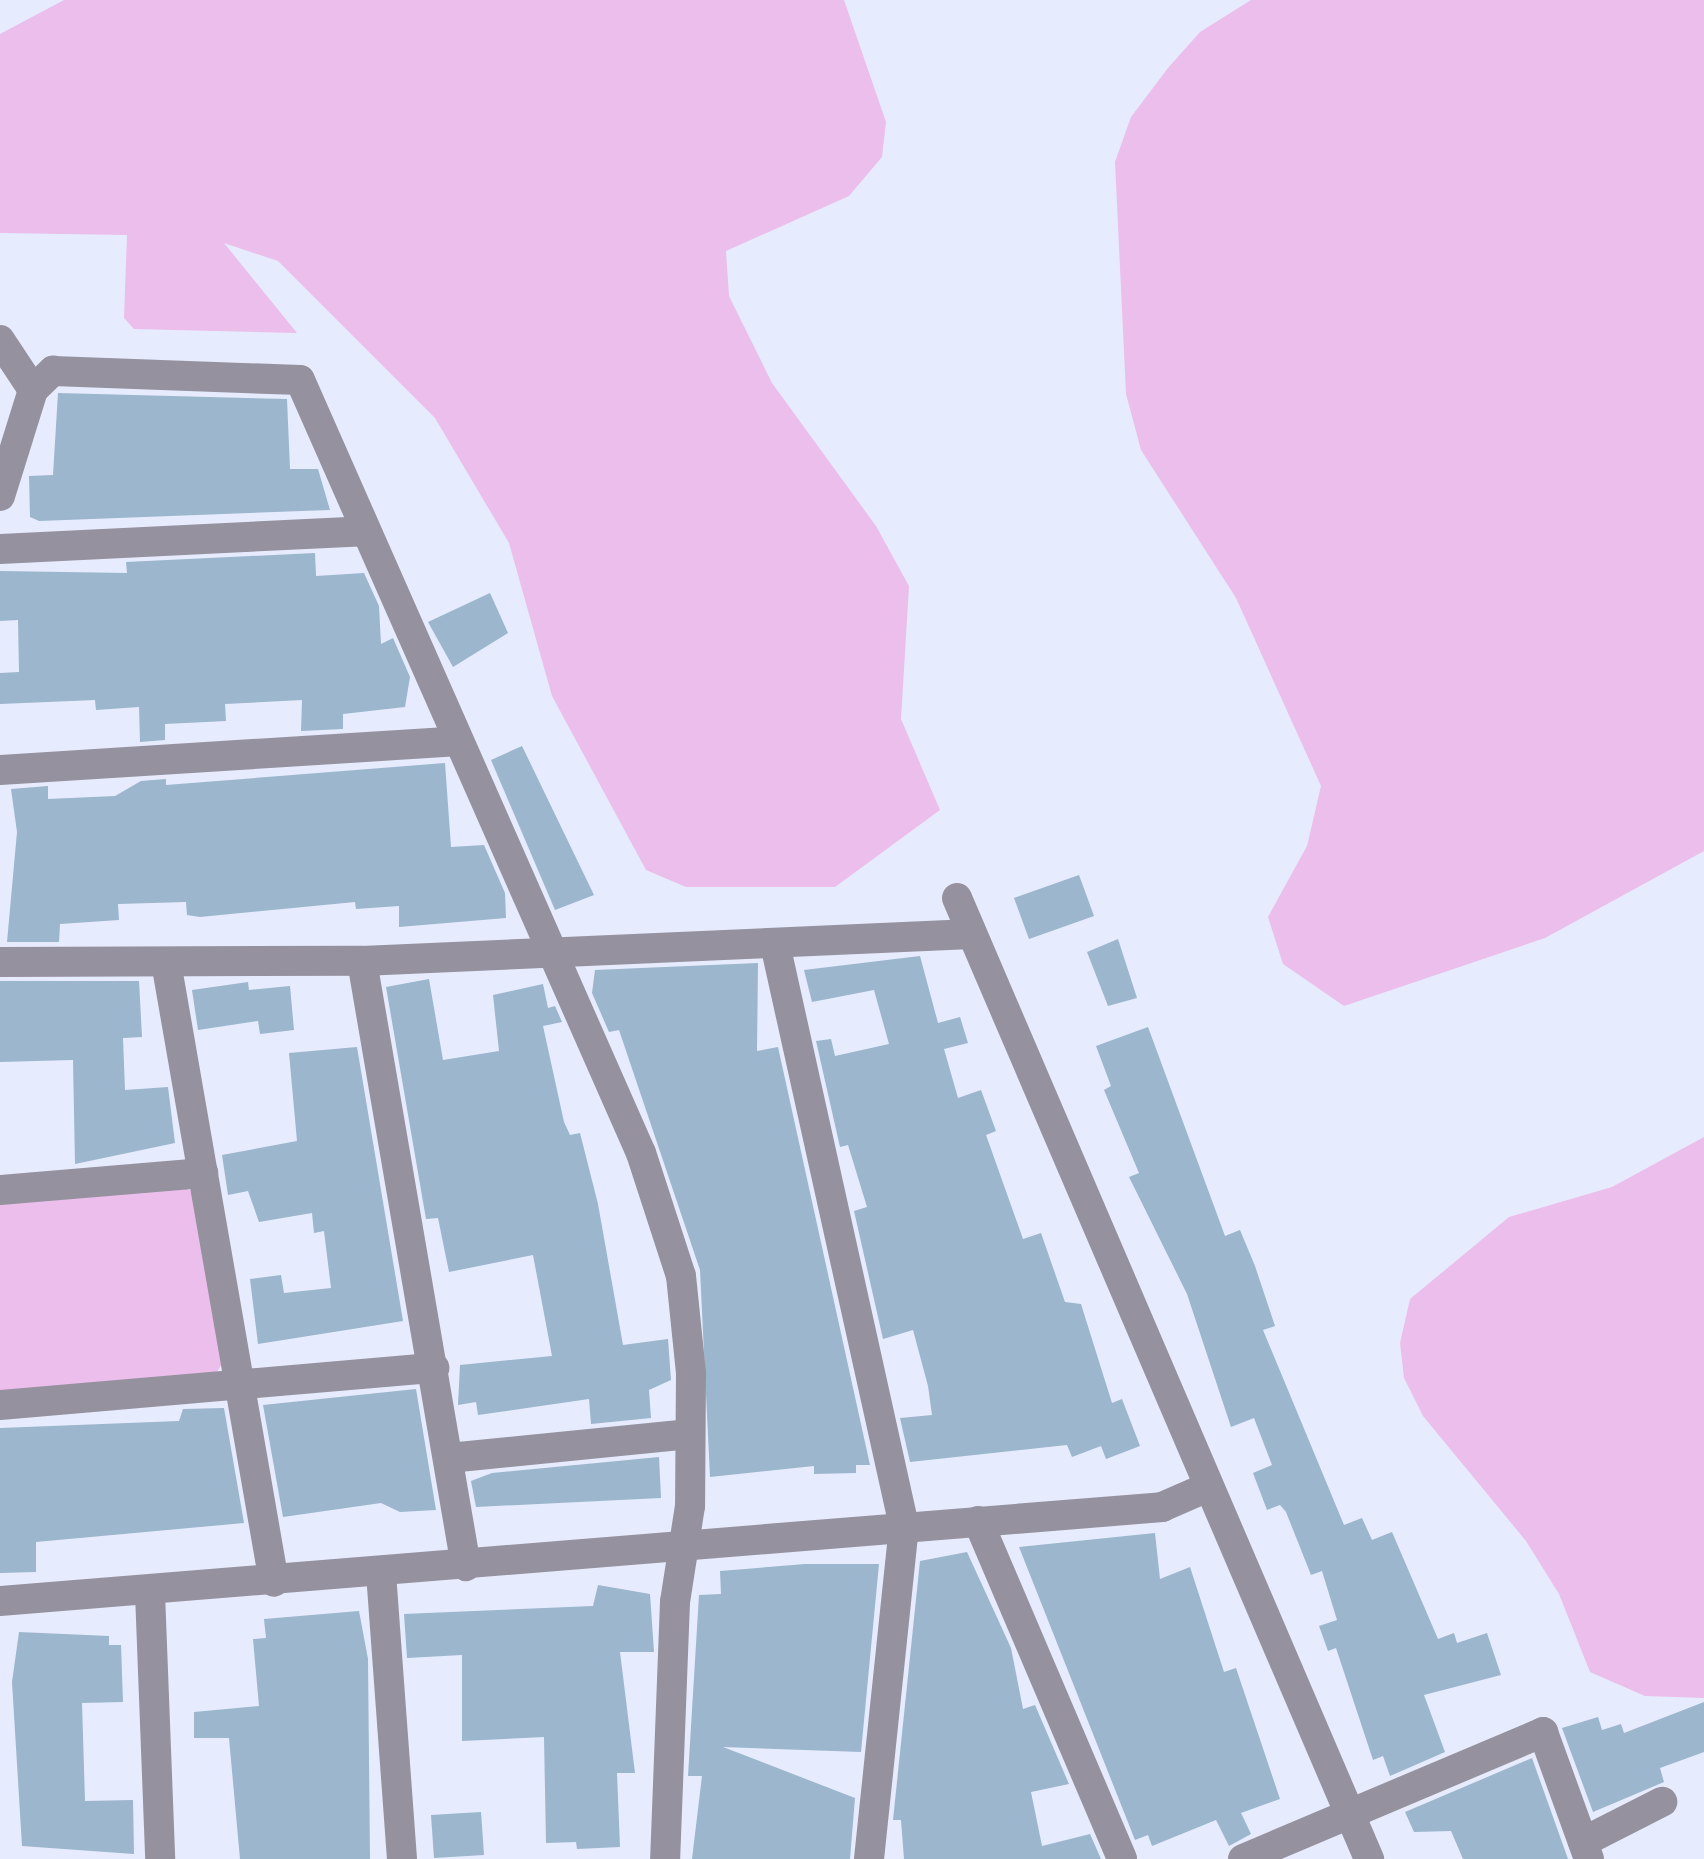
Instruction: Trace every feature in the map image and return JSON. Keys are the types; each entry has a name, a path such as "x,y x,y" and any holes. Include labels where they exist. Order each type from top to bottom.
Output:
{"street":[{"path":"0,340 33,390"},
{"path":"0,496 6,462 33,390 52,371 300,380 455,741 641,1153 681,1276 690,1434 665,1859"},
{"path":"0,549 364,530"},
{"path":"0,770 455,741"},
{"path":"957,898 1369,1859"},
{"path":"0,962 362,961 971,934"},
{"path":"775,944 904,1526 869,1859"},
{"path":"362,961 466,1566"},
{"path":"166,962 274,1582"},
{"path":"0,1190 203,1173"},
{"path":"0,1405 434,1368"},
{"path":"449,1458 690,1434"},
{"path":"0,1601 150,1593 1162,1507 1208,1487"},
{"path":"978,1521 1122,1859"},
{"path":"381,1573 402,1859"},
{"path":"150,1593 160,1859"},
{"path":"1243,1859 1543,1732 1586,1851 1661,1802"}],"shaded area":[{"path":"64,0 844,0 886,122 882,157 849,196 726,251 729,296 772,383 876,526 909,586 901,719 940,810 835,887 686,887 646,870 552,696 509,543 435,418 278,261 224,243 297,333 134,329 124,318 127,235 0,233 0,34"},
{"path":"1251,0 1704,0 1704,851 1545,938 1344,1006 1283,964 1268,917 1307,846 1321,786 1236,598 1141,450 1126,394 1115,162 1131,117 1168,68 1200,32"},
{"path":"1704,1137 1704,1698 1645,1696 1590,1672 1559,1594 1526,1541 1423,1416 1404,1378 1400,1343 1410,1299 1509,1217 1612,1187"},
{"path":"184,1187 196,1194 223,1362 215,1375 0,1395 0,1204"}],"building":[{"path":"58,393 287,399 290,469 318,469 330,510 39,521 30,517 29,476 53,475"},
{"path":"315,553 316,576 364,573 379,606 381,644 393,638 410,677 405,707 343,714 343,729 301,731 302,700 225,704 226,721 165,724 165,740 140,742 139,707 96,710 95,700 0,704 0,673 19,672 18,620 0,621 0,571 127,573 126,562"},
{"path":"490,593 508,633 453,667 428,622"},
{"path":"522,746 594,895 555,910 491,760"},
{"path":"445,763 451,847 484,845 505,893 506,918 399,927 399,906 356,909 355,902 200,917 187,915 186,902 118,904 119,920 60,924 59,942 7,942 17,832 11,789 48,786 48,799 115,796 141,781 166,779 166,785"},
{"path":"1079,875 1094,916 1029,939 1014,898"},
{"path":"1118,939 1137,998 1108,1006 1087,952"},
{"path":"920,956 938,1023 960,1017 968,1043 944,1049 958,1098 981,1090 996,1131 986,1135 1023,1239 1041,1233 1065,1302 1081,1304 1112,1403 1122,1399 1140,1446 1106,1459 1101,1446 1072,1457 1067,1445 910,1462 900,1418 932,1415 928,1386 913,1330 883,1339 854,1211 867,1207 848,1145 840,1147 816,1041 831,1039 835,1056 889,1044 874,990 812,1002 804,970"},
{"path":"758,963 757,1051 778,1047 870,1465 856,1465 856,1473 814,1474 814,1466 710,1477 700,1270 619,1030 609,1032 592,993 595,970"},
{"path":"429,979 443,1060 499,1051 493,995 543,984 548,1008 555,1006 562,1022 543,1026 564,1122 570,1135 580,1133 598,1204 623,1345 668,1339 671,1380 649,1390 651,1418 591,1424 589,1399 478,1415 476,1402 458,1405 460,1365 552,1356 533,1255 449,1272 438,1218 426,1219 386,987"},
{"path":"0,981 139,981 142,1037 123,1038 125,1090 168,1087 175,1143 75,1164 73,1060 0,1062"},
{"path":"248,982 249,990 290,986 294,1030 260,1034 258,1021 198,1030 192,990"},
{"path":"1148,1027 1225,1236 1240,1230 1255,1266 1275,1326 1263,1330 1344,1525 1362,1518 1372,1540 1392,1532 1438,1639 1454,1633 1457,1643 1487,1633 1501,1675 1424,1695 1445,1752 1390,1776 1383,1756 1373,1760 1336,1648 1328,1651 1319,1626 1337,1620 1322,1571 1311,1575 1280,1505 1267,1510 1253,1473 1272,1465 1254,1418 1231,1427 1187,1294 1129,1177 1139,1173 1104,1090 1111,1086 1096,1046"},
{"path":"357,1047 403,1321 258,1344 250,1279 281,1275 284,1293 331,1288 324,1231 314,1233 312,1213 259,1222 248,1191 228,1195 222,1155 297,1141 289,1053"},
{"path":"416,1389 436,1510 400,1512 381,1503 283,1517 263,1405"},
{"path":"224,1408 244,1523 36,1542 36,1572 0,1573 0,1428 179,1421 183,1409"},
{"path":"659,1457 661,1498 476,1507 471,1481 492,1473"},
{"path":"1155,1533 1160,1579 1190,1567 1224,1672 1236,1668 1280,1799 1241,1813 1251,1834 1229,1846 1216,1820 1152,1846 1148,1835 1135,1840 1019,1547"},
{"path":"967,1552 1011,1648 1023,1709 1035,1705 1069,1784 1031,1792 1042,1846 1090,1834 1101,1859 904,1859 901,1820 893,1820 920,1561"},
{"path":"879,1564 861,1752 723,1747 855,1798 850,1859 692,1859 702,1776 688,1776 699,1595 721,1594 720,1571"},
{"path":"598,1585 650,1594 654,1652 620,1652 635,1773 617,1773 620,1847 577,1849 576,1842 546,1843 544,1737 462,1741 462,1655 407,1658 404,1614 593,1606"},
{"path":"359,1611 368,1659 370,1859 240,1859 229,1738 194,1738 194,1712 259,1706 253,1639 266,1638 264,1619"},
{"path":"19,1632 109,1636 109,1645 121,1645 123,1702 82,1703 85,1801 133,1800 134,1854 22,1846 12,1682"},
{"path":"1704,1702 1704,1752 1660,1768 1664,1782 1593,1812 1562,1728 1598,1717 1602,1730 1621,1724 1624,1733"},
{"path":"1532,1758 1568,1859 1463,1859 1451,1831 1414,1832 1405,1812"},
{"path":"481,1812 484,1855 434,1858 431,1815"}]}
